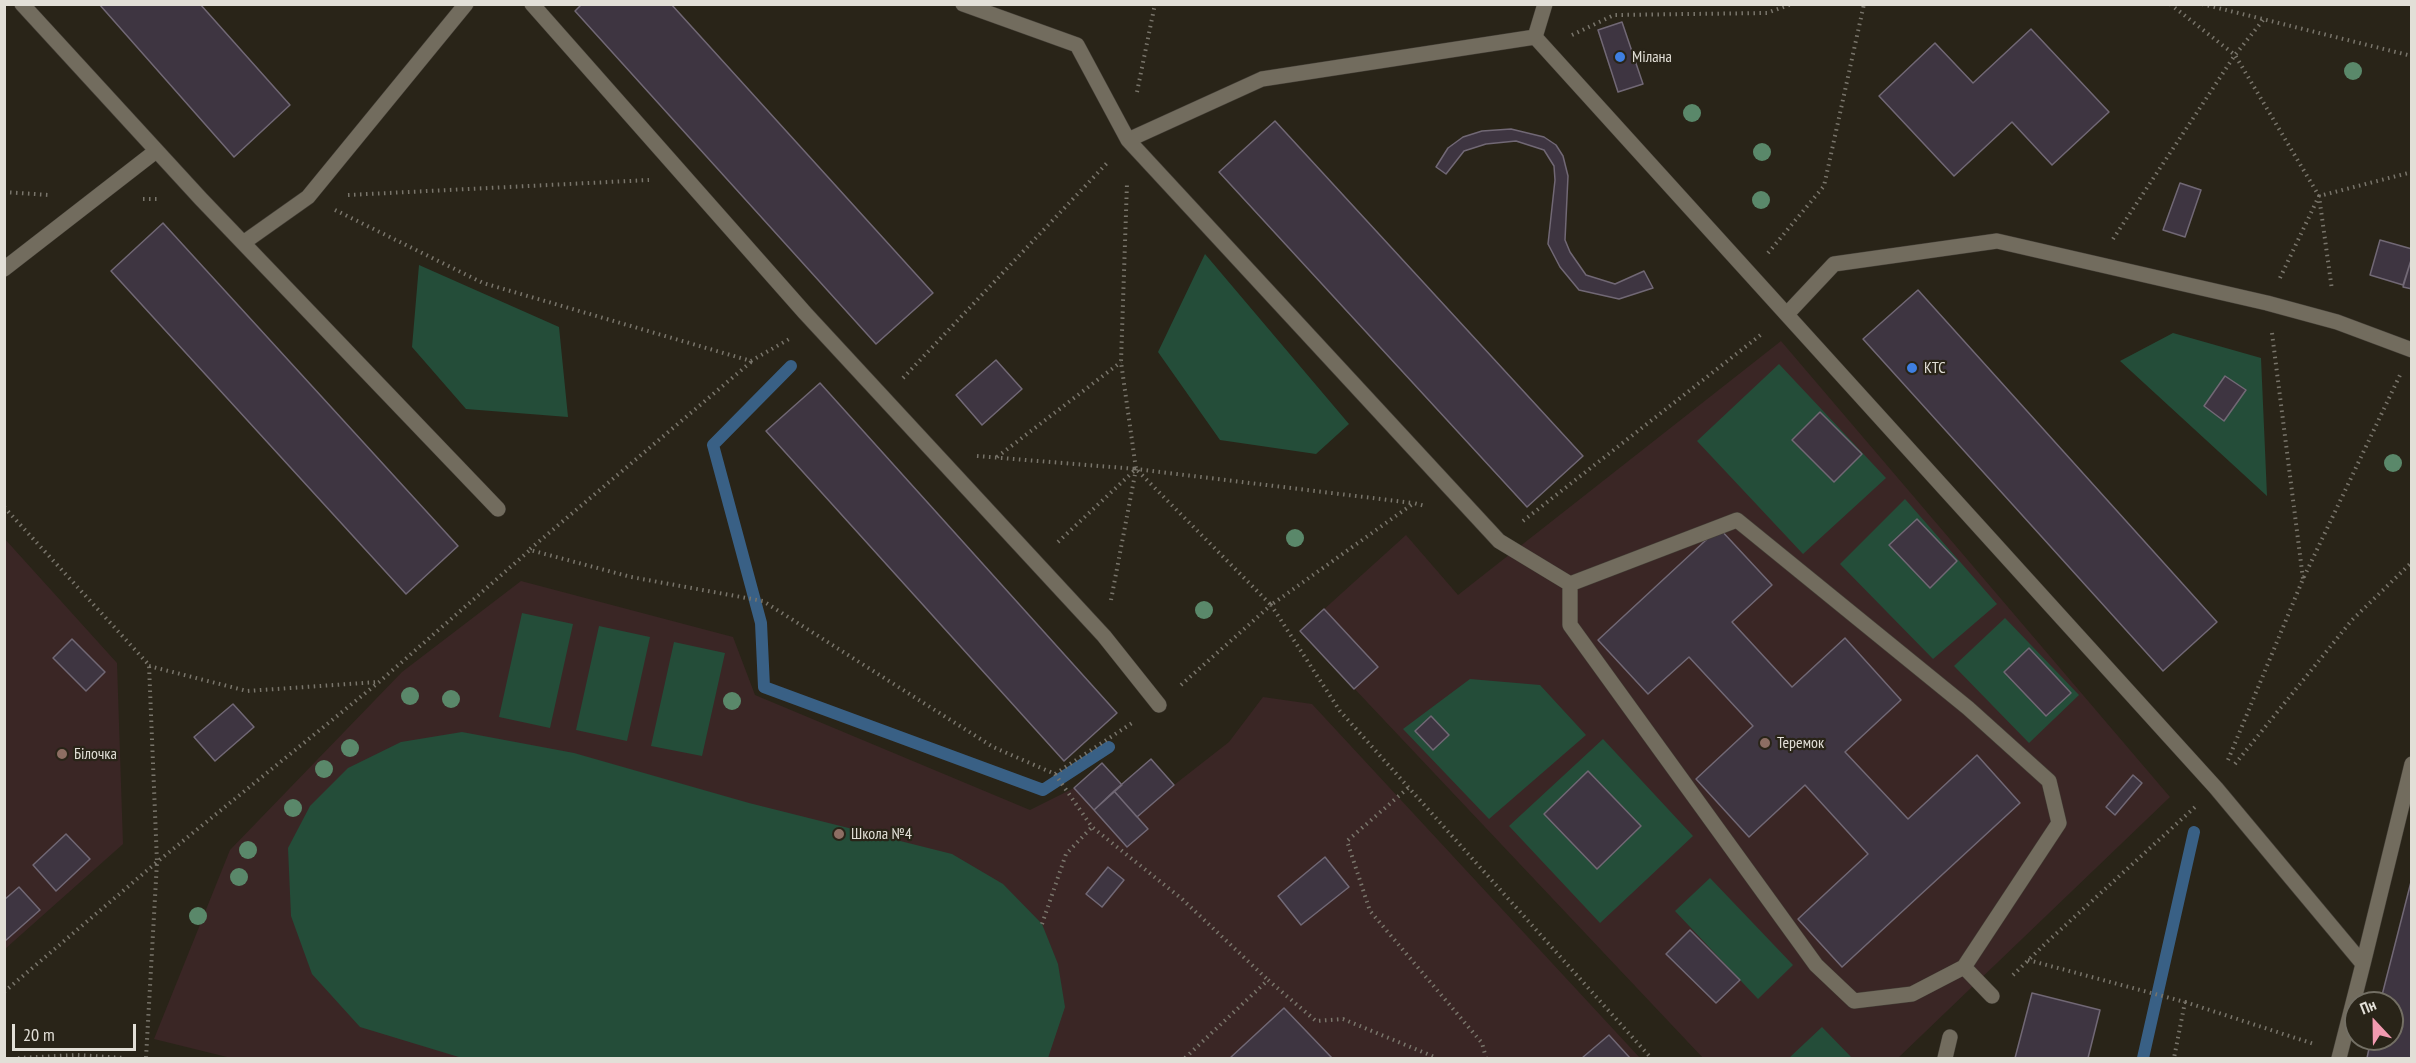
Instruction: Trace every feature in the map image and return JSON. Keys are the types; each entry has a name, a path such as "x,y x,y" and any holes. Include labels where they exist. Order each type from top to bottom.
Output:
{"street":[{"path":"22,4 201,199 498,509"},
{"path":"243,243 308,197 466,4"},
{"path":"532,4 815,324 1104,636 1159,705"},
{"path":"963,4 1077,45 1128,140 1499,541 1570,584"},
{"path":"1539,43 1545,4"},
{"path":"1128,140 1263,79 1539,43"},
{"path":"1539,43 2216,788 2363,964"},
{"path":"4,269 156,151"},
{"path":"1787,314 1834,264 1997,241 2267,303 2337,322 2411,350"},
{"path":"1737,520 1968,708 2049,781 2059,823 1964,967 1912,994 1854,1001 1816,965 1570,625 1570,584 1737,520"},
{"path":"2340,1055 2412,764"},
{"path":"1964,967 1992,996"},
{"path":"1945,1059 1950,1036"}],"path":[{"path":"1104,636 1136,469 1121,362 1128,140 1148,29 1155,4"},
{"path":"1539,43 1614,15 1767,13 1792,4"},
{"path":"1750,274 1824,186 1864,4"},
{"path":"2170,4 2235,55 2319,196 2337,322"},
{"path":"2202,4 2412,56"},
{"path":"2095,264 2235,55 2264,19"},
{"path":"884,398 1128,140"},
{"path":"2303,579 2277,363 2267,303 2319,196 2412,172"},
{"path":"308,197 686,179"},
{"path":"4,192 96,199 201,199"},
{"path":"308,197 483,283 752,361"},
{"path":"4,992 157,862 379,682 530,549 752,361 815,324"},
{"path":"2216,788 2303,579 2411,350"},
{"path":"996,457 1121,362"},
{"path":"930,448 962,455 1136,469 1414,503"},
{"path":"1036,561 1136,469"},
{"path":"4,507 149,665 247,692 379,682"},
{"path":"530,549 631,577 764,601 993,747 1055,774 1092,826 1182,899 1268,980 1316,1021 1343,1019 1437,1059"},
{"path":"1992,996 2028,960 2216,788 2352,620 2412,562"},
{"path":"1055,774 1159,705 1271,605 1340,711 1651,1059"},
{"path":"147,1059 157,862 149,665"},
{"path":"1408,788 1347,841 1370,911 1482,1043 1486,1059"},
{"path":"1042,924 1066,854 1092,826"},
{"path":"2028,960 2185,1002 2340,1055"},
{"path":"1185,1059 1268,980"},
{"path":"2174,1059 2185,1002"},
{"path":"18,1059 77,1055 125,1059"}],"shaded area":[{"name":"Теремок","path":"1781,341 2170,797 1898,1058 1703,1058 1300,631 1406,535 1458,595"},
{"name":"Білочка","path":"4,538 117,663 123,844 5,949"},
{"name":"Школа №4","path":"521,581 733,637 755,695 1030,810 1074,788 1094,809 1137,817 1229,742 1263,697 1312,704 1640,1058 231,1058 154,1039 230,850 402,672"}],"green space":[{"path":"1205,254 1349,424 1316,454 1220,440 1158,352"},
{"path":"419,265 559,327 568,417 466,409 412,347"},
{"path":"2173,333 2261,358 2267,496 2120,361"},
{"path":"1779,364 1886,478 1803,554 1697,441"},
{"path":"1905,499 1997,604 1933,659 1840,564"},
{"path":"522,613 573,624 550,728 499,717"},
{"path":"2005,618 2079,695 2029,743 1954,666"},
{"path":"599,626 650,637 627,741 576,730"},
{"path":"674,642 725,653 702,756 651,746"},
{"path":"1470,679 1540,685 1586,735 1489,819 1403,729"},
{"path":"462,732 574,753 749,803 952,854 1003,884 1042,924 1058,964 1065,1007 1048,1058 462,1058 360,1027 312,974 291,916 288,848 310,806 348,768 401,742"},
{"path":"1603,739 1693,836 1600,923 1509,826"},
{"path":"1710,878 1793,965 1758,999 1675,911"},
{"path":"1822,1027 1852,1058 1789,1058"}],"building":[{"path":"99,4 200,4 290,105 234,157"},
{"path":"582,4 671,4 933,293 876,344 575,11"},
{"name":"Мілана","path":"1622,22 1643,84 1618,92 1598,30"},
{"path":"2031,29 2109,112 2052,165 2012,122 1954,176 1879,96 1935,43 1973,83"},
{"path":"1275,121 1583,456 1527,507 1219,172"},
{"path":"1511,129 1544,137 1556,145 1563,156 1568,176 1565,240 1570,252 1586,275 1615,284 1644,271 1653,288 1619,299 1579,290 1560,267 1548,244 1555,180 1554,166 1544,150 1516,141 1486,144 1464,151 1446,174 1436,167 1448,148 1463,137 1482,131"},
{"path":"2180,183 2201,190 2185,237 2163,230"},
{"path":"163,223 458,546 406,594 111,271"},
{"path":"2380,240 2412,249 2412,257 2403,285 2370,275"},
{"path":"2412,257 2412,289 2403,287"},
{"path":"1918,290 2217,622 2163,671 1863,339"},
{"path":"996,360 1022,389 982,425 956,395"},
{"path":"2225,376 2246,390 2224,421 2204,406"},
{"path":"820,383 1117,713 1064,761 766,431"},
{"path":"1820,412 1862,454 1834,482 1792,440"},
{"path":"1917,519 1957,561 1930,588 1889,545"},
{"path":"1719,528 1772,585 1732,622 1792,687 1845,638 1901,700 1845,752 1908,819 1977,755 2020,803 1842,967 1798,919 1868,854 1805,785 1749,837 1696,779 1753,726 1689,657 1648,694 1598,640"},
{"path":"1324,609 1378,667 1354,689 1300,631"},
{"path":"72,639 105,672 86,691 53,658"},
{"path":"2029,648 2071,693 2046,716 2004,672"},
{"path":"233,704 254,727 215,761 194,737"},
{"path":"1431,716 1449,735 1433,750 1415,731"},
{"path":"1151,759 1174,785 1137,817 1114,791"},
{"path":"1102,763 1122,785 1094,810 1074,788"},
{"path":"1588,771 1641,826 1597,869 1544,814"},
{"path":"2133,775 2142,783 2115,815 2106,807"},
{"path":"1114,791 1148,829 1127,847 1094,810"},
{"path":"66,834 90,859 56,891 33,865"},
{"path":"1325,857 1349,887 1301,925 1278,896"},
{"path":"1108,867 1124,880 1102,907 1086,894"},
{"path":"2412,878 2412,1058 2367,1058 2368,1051 2404,1051 2404,991 2383,991"},
{"path":"19,887 40,910 5,941 4,900"},
{"path":"1690,930 1740,980 1716,1003 1666,954"},
{"path":"2032,993 2100,1010 2088,1058 2015,1058"},
{"path":"1284,1008 1332,1058 1230,1058"},
{"path":"1609,1035 1630,1058 1582,1058"}],"waterway":[{"path":"791,366 713,445 761,623 764,687 1043,790 1109,747"},
{"path":"2143,1058 2194,832"}],"place":[{"name":"Мілана","path":"1620,57"},
{"name":"КТС","path":"1912,368"},
{"name":"Теремок","path":"1765,743"},
{"name":"Білочка","path":"62,754"},
{"name":"Школа №4","path":"839,834"}]}
